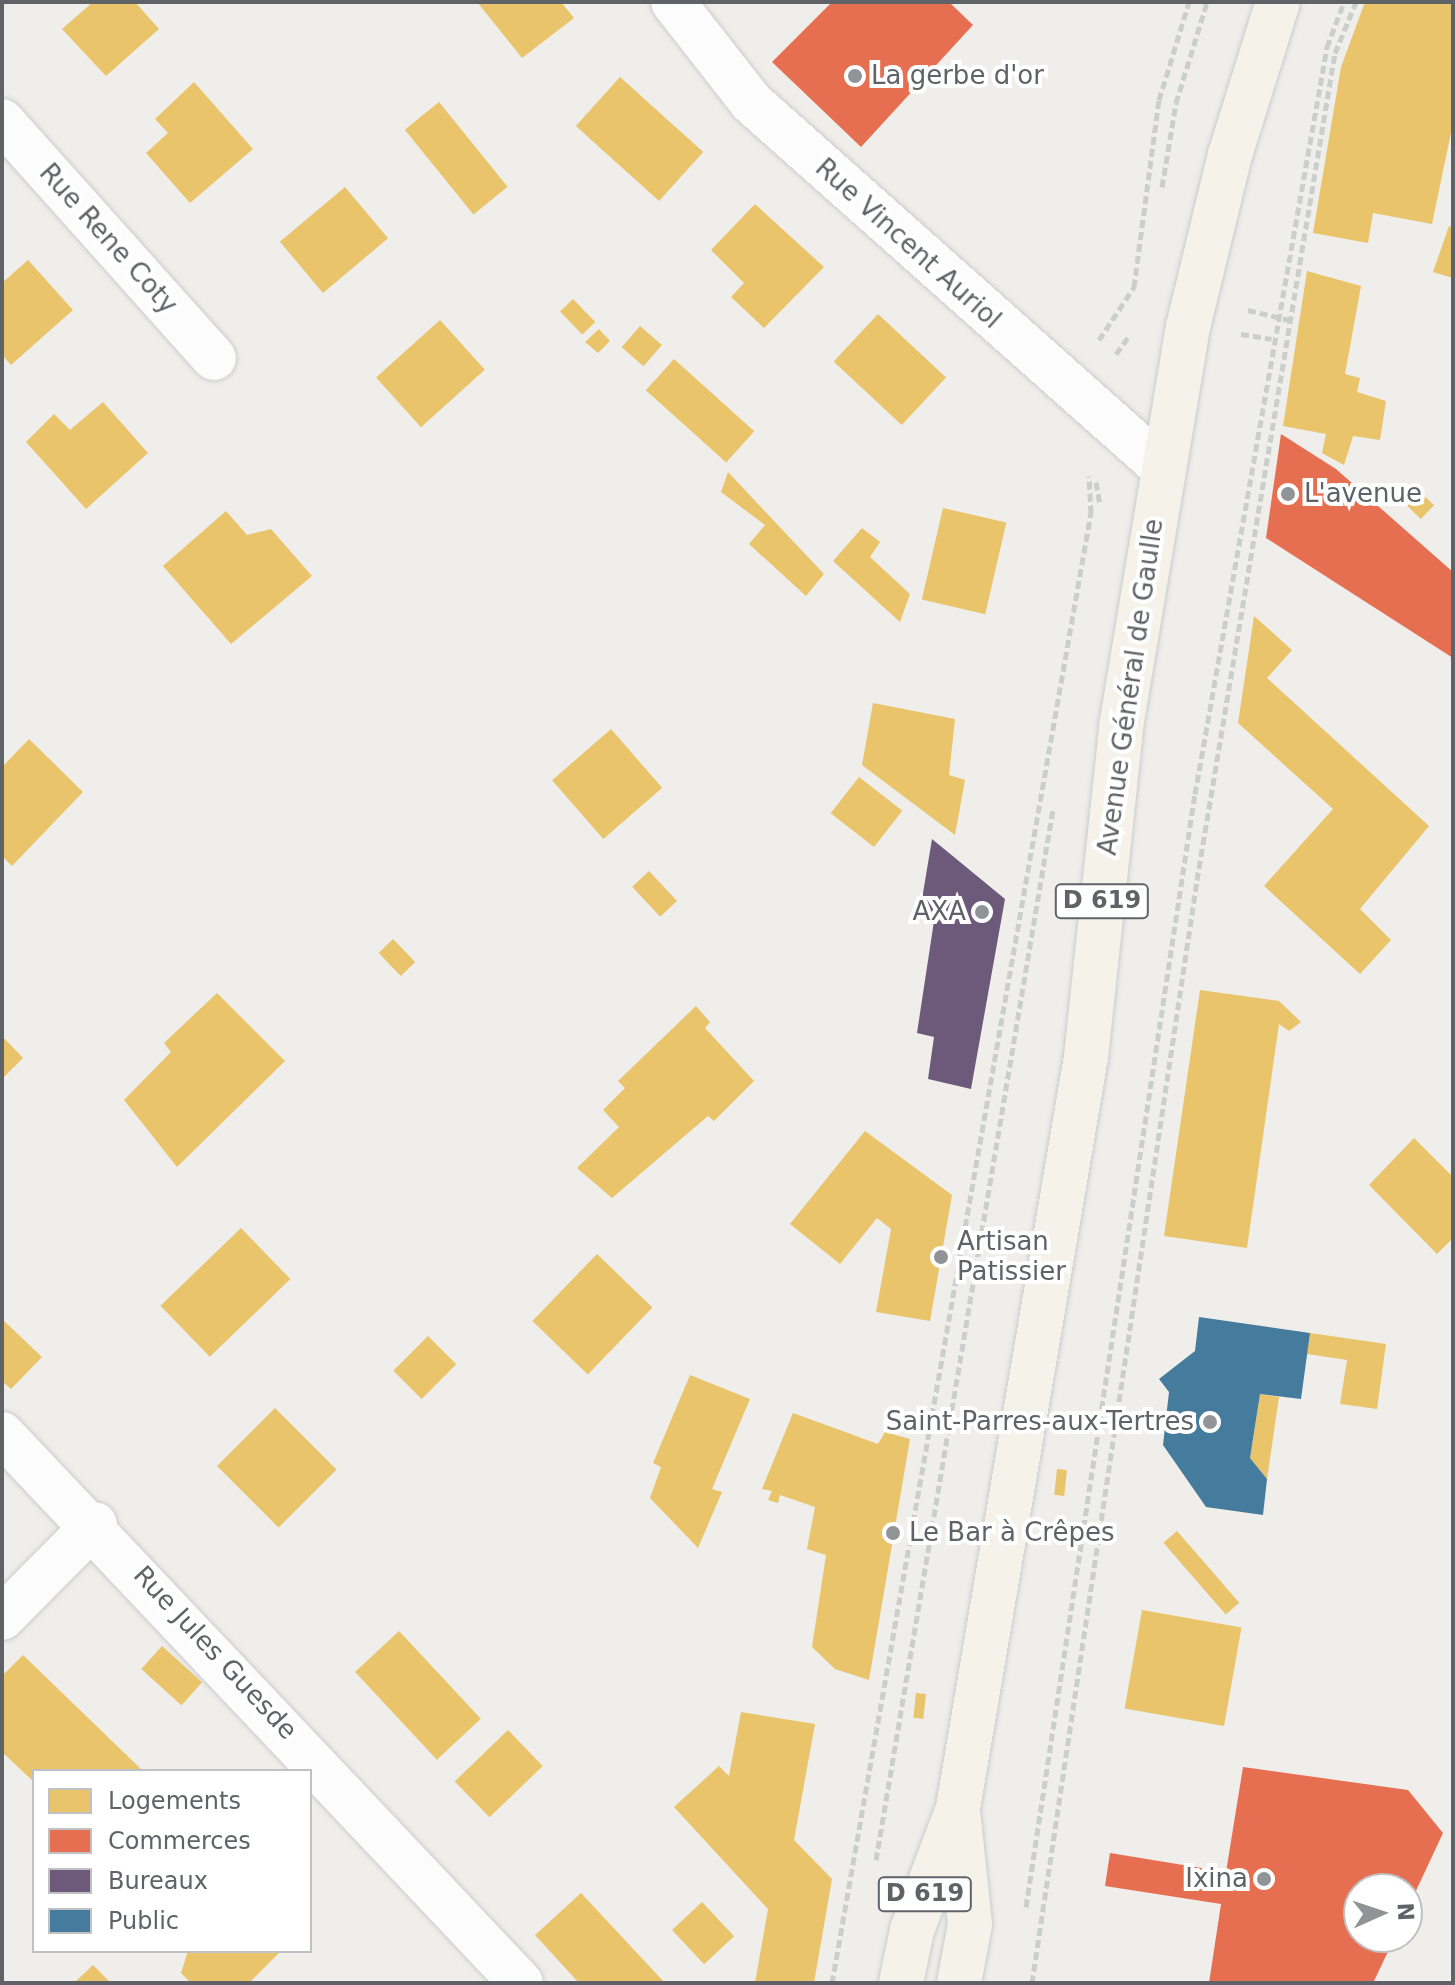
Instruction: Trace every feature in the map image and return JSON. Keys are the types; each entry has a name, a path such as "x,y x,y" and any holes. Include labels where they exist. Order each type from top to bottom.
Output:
{"main road":[{"name":"Avenue Général de Gaulle","path":"901,1983 912,1930 958,1808 1086,1057 1121,727 1163,468 1224,177 1278,2"},
{"name":"Avenue Général de Gaulle","path":"958,1808 970,1924 959,1983"}],"street":[{"name":"Rue Vincent Auriol","path":"673,2 751,102 1085,404 1163,468"},
{"name":"Rue Rene Coty","path":"2,121 214,358"},
{"name":"Rue Jules Guesde","path":"2,1434 95,1524 521,1983"},
{"path":"2,1618 95,1524"}],"path":[{"path":"1103,518 1085,404 1134,287 1159,100 1189,2"},
{"path":"1159,203 1176,103 1207,2"},
{"path":"1024,1920 1201,763 1313,122 1344,2"},
{"path":"1032,1983 1197,880 1335,53 1356,2"},
{"path":"832,1983 1091,513 1089,469 1069,427 1133,330"},
{"path":"872,1878 1055,798"}],"building: Logements":[{"path":"93,2 135,2 159,29 106,76 62,29"},
{"path":"477,2 561,2 574,18 522,58"},
{"path":"1365,2 1453,2 1453,123 1432,224 1373,213 1368,243 1313,233 1341,67"},
{"path":"620,77 703,152 659,201 576,126"},
{"path":"194,82 253,149 190,203 146,153 168,133 155,119"},
{"path":"439,102 508,187 473,214 405,130"},
{"path":"345,187 388,238 323,293 280,242"},
{"path":"755,204 824,267 764,328 731,297 744,283 711,250"},
{"path":"1449,226 1453,228 1453,278 1433,272"},
{"path":"28,260 73,310 11,365 2,355 2,283"},
{"path":"1307,271 1361,286 1345,374 1360,378 1357,392 1386,401 1380,440 1353,436 1344,465 1322,453 1326,434 1283,426"},
{"path":"573,299 595,322 582,335 560,312"},
{"path":"878,314 946,377 902,425 834,362"},
{"path":"440,320 485,370 421,427 376,378"},
{"path":"640,326 662,345 644,366 622,347"},
{"path":"599,329 610,341 598,353 585,342"},
{"path":"674,359 754,431 726,462 646,390"},
{"path":"103,402 148,453 86,509 26,442 54,414 70,430"},
{"path":"728,472 824,574 806,596 749,544 765,525 721,492"},
{"path":"1411,483 1434,505 1421,519 1398,497"},
{"path":"943,508 1006,523 985,614 922,600"},
{"path":"226,511 247,535 271,529 312,576 231,644 163,566"},
{"path":"862,528 880,542 870,557 910,594 900,622 833,561"},
{"path":"1254,616 1292,650 1267,678 1429,826 1360,909 1391,940 1360,974 1264,886 1333,809 1238,723"},
{"path":"873,703 955,719 949,775 965,780 955,835 862,765"},
{"path":"611,729 662,788 603,839 552,780"},
{"path":"29,739 83,792 12,866 2,856 2,767"},
{"path":"859,777 902,811 874,847 831,813"},
{"path":"649,871 677,901 660,917 632,887"},
{"path":"393,939 415,962 401,976 379,953"},
{"path":"1200,990 1279,1001 1301,1022 1289,1031 1279,1024 1247,1248 1164,1236"},
{"path":"217,993 285,1061 177,1167 124,1100 171,1052 164,1043"},
{"path":"696,1006 710,1022 705,1028 754,1081 714,1121 708,1116 612,1198 577,1168 619,1127 603,1110 625,1088 618,1081"},
{"path":"2,1036 23,1058 2,1079"},
{"path":"865,1131 952,1195 930,1321 876,1312 891,1229 877,1218 840,1264 790,1224"},
{"path":"1414,1138 1453,1177 1453,1238 1437,1254 1369,1185"},
{"path":"241,1228 290,1279 210,1357 160,1306"},
{"path":"597,1254 652,1307 588,1374 532,1321"},
{"path":"2,1319 42,1357 11,1389 2,1381"},
{"path":"1310,1333 1386,1344 1377,1409 1340,1404 1347,1360 1307,1354"},
{"path":"428,1336 456,1364 422,1399 393,1371"},
{"path":"690,1375 750,1399 712,1489 722,1492 698,1548 650,1498 661,1467 653,1463"},
{"path":"1260,1394 1279,1397 1267,1479 1250,1458"},
{"path":"275,1408 337,1470 279,1528 217,1466"},
{"path":"793,1413 878,1444 885,1432 910,1439 869,1680 835,1669 812,1647 826,1555 807,1549 815,1507 780,1495 778,1503 768,1500 772,1491 762,1489"},
{"path":"1057,1469 1067,1470 1064,1496 1054,1495"},
{"path":"1177,1531 1239,1603 1226,1615 1163,1543"},
{"path":"1142,1610 1241,1628 1224,1726 1125,1708"},
{"path":"399,1631 481,1719 437,1760 355,1672"},
{"path":"162,1646 202,1682 181,1705 141,1669"},
{"path":"23,1655 141,1769 32,1769 32,1780 2,1752 2,1676"},
{"path":"916,1693 926,1694 923,1719 913,1718"},
{"path":"741,1712 815,1724 794,1840 832,1879 814,1983 755,1983 768,1909 674,1807 719,1766 729,1776"},
{"path":"508,1730 543,1766 490,1817 455,1781"},
{"path":"581,1893 665,1983 579,1983 535,1935"},
{"path":"702,1902 734,1936 704,1964 672,1930"},
{"path":"187,1953 279,1953 249,1983 191,1983 181,1973"},
{"path":"93,1965 111,1983 74,1983"}],"building: Commerces":[{"name":"La gerbe d'or","path":"832,2 949,2 973,25 861,147 772,62"},
{"path":"1281,434 1336,469 1453,572 1453,658 1266,538"},
{"name":"Ixina","path":"1243,1767 1408,1790 1443,1833 1423,1876 1423,1873 1343,1873 1343,1953 1387,1953 1373,1983 1209,1983 1221,1904 1105,1886 1110,1853 1226,1872"}],"building: Bureaux":[{"path":"932,839 1005,899 971,1089 928,1079 934,1037 917,1033 934,921 919,917"}],"building: Public":[{"name":"Saint-Parres-aux-Tertres","path":"1199,1317 1310,1333 1301,1399 1260,1394 1250,1458 1267,1479 1263,1515 1206,1507 1163,1445 1169,1392 1159,1379 1195,1351"}],"place":[{"name":"La gerbe d'or","path":"855,76"},
{"name":"L'avenue","path":"1288,494"},
{"name":"AXA","path":"982,912"},
{"name":"Artisan Patissier","path":"941,1257"},
{"name":"Saint-Parres-aux-Tertres","path":"1210,1422"},
{"name":"Le Bar à Crêpes","path":"893,1533"},
{"name":"Ixina","path":"1264,1879"}]}
